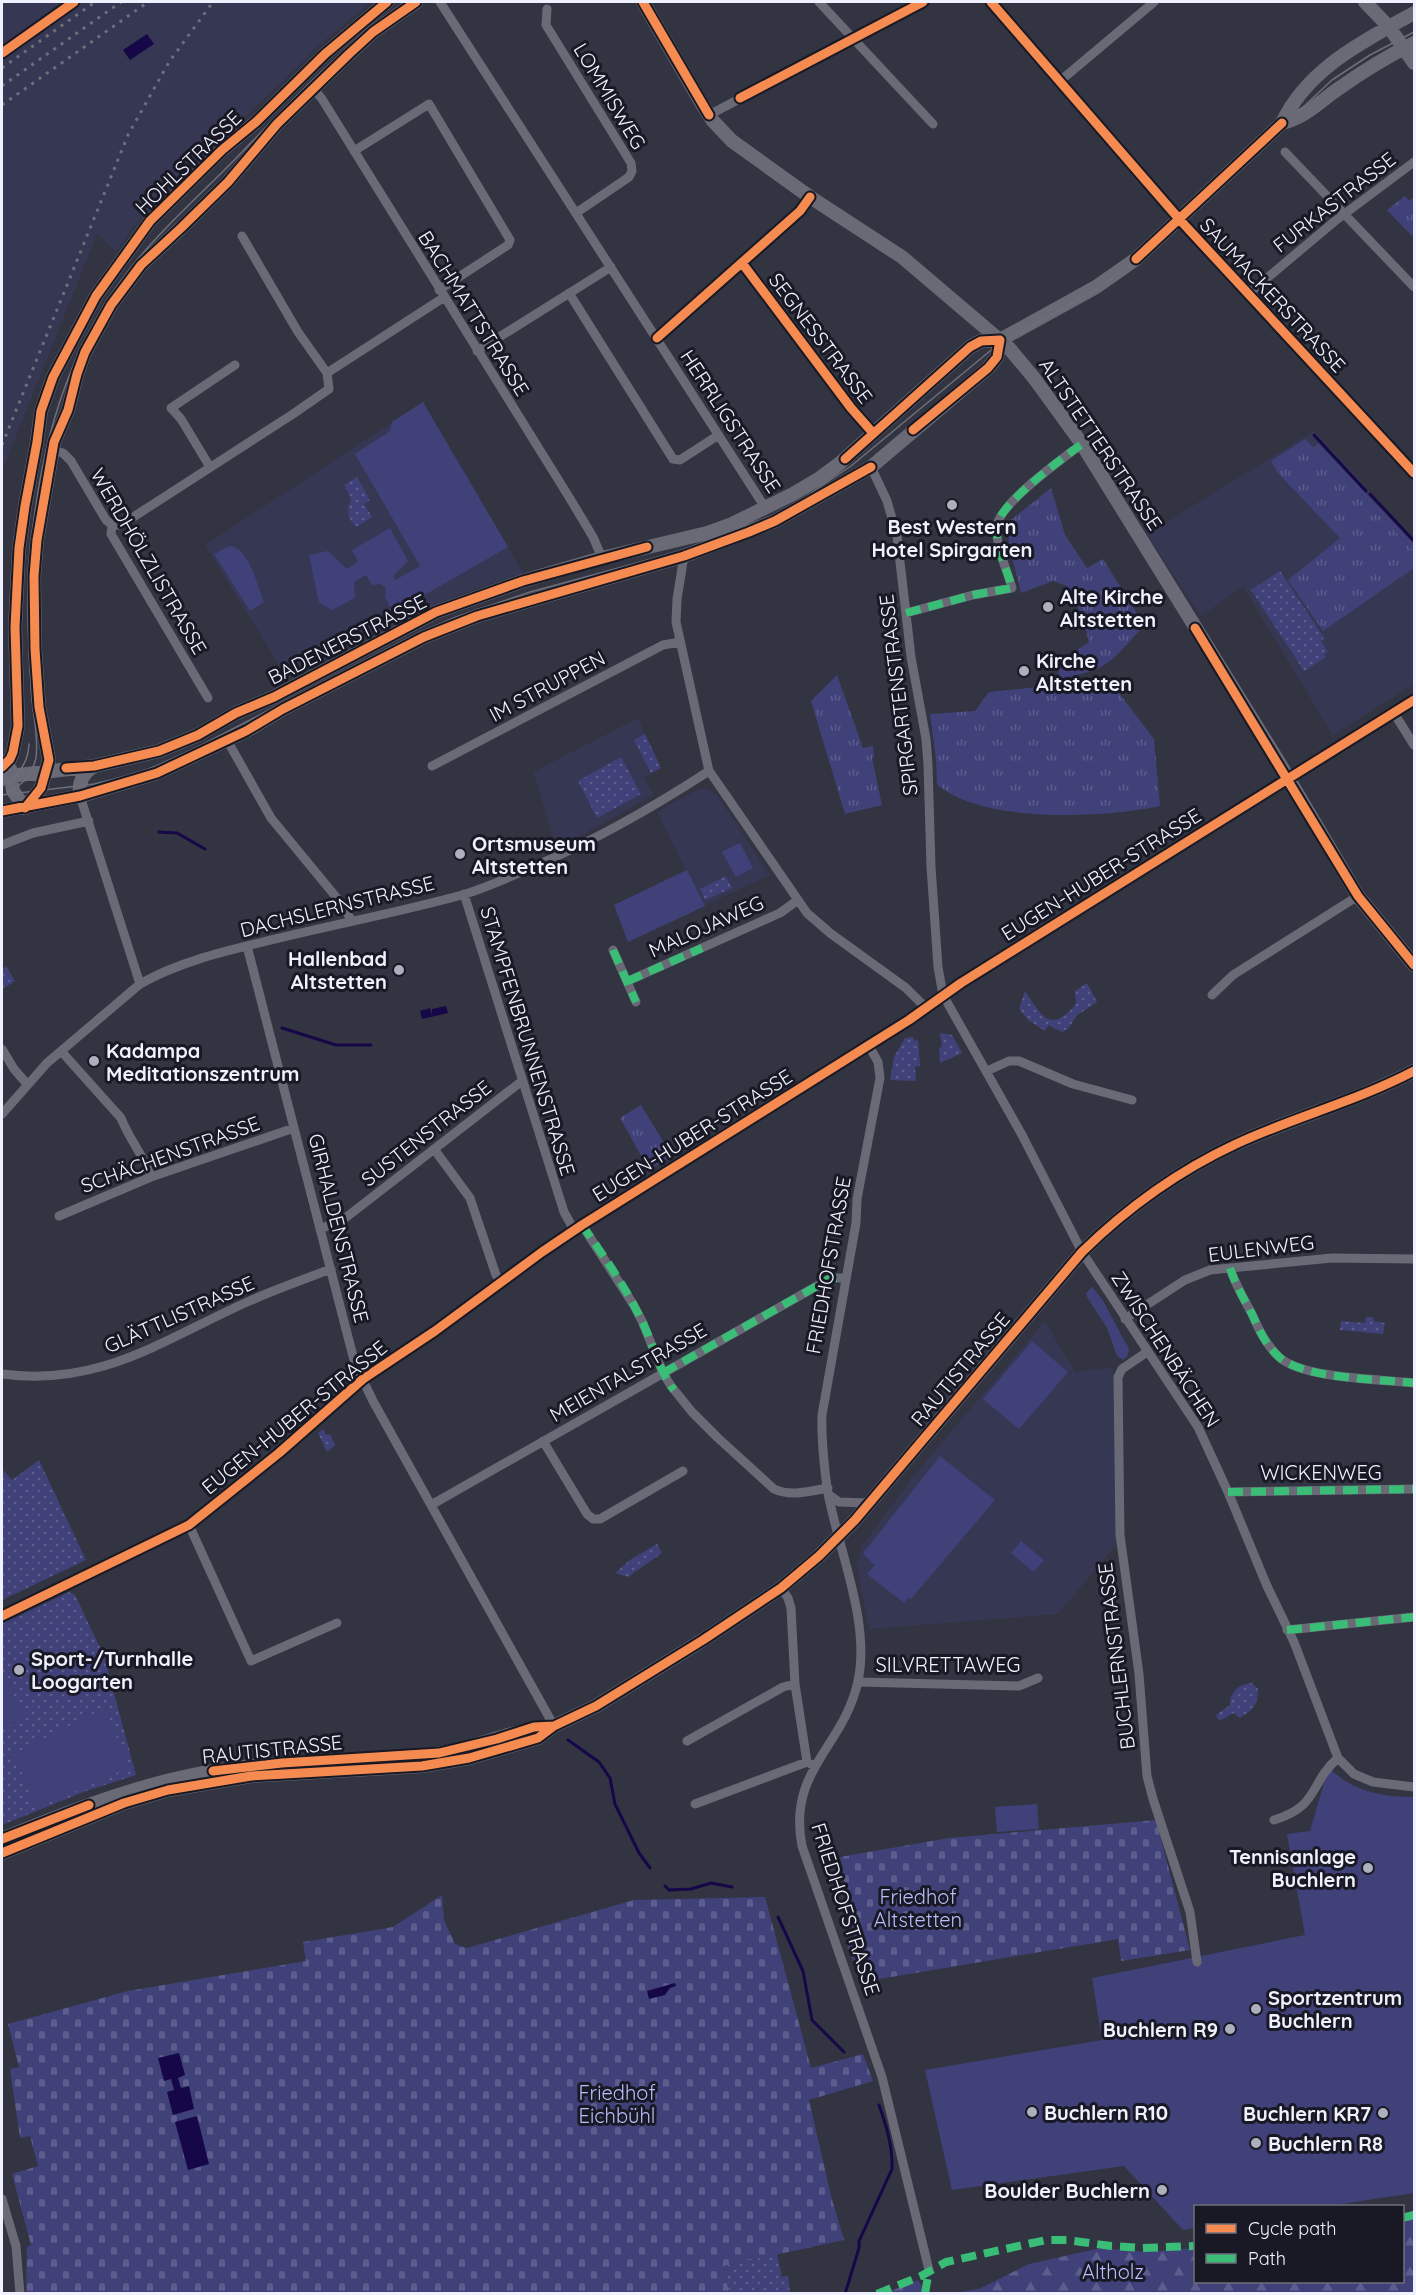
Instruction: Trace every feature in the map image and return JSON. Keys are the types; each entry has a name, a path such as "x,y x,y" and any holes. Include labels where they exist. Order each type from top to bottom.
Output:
{"street":[{"path":"2,53 74,2"},
{"name":"HOHLSTRASSE","path":"6,770 18,726 15,627 21,538 41,411 53,377 90,306 150,221 325,54 387,2"},
{"name":"HOHLSTRASSE","path":"47,771 48,756 37,687 33,604 37,540 52,450 68,410 82,358 126,284 147,258 182,228 228,182 277,124 313,88 373,32 416,2"},
{"name":"HERRLIGSTRASSE","path":"440,2 766,509"},
{"name":"ALTSTETTERSTRASSE","path":"643,2 709,115 732,141 810,197 902,257 1000,340 1029,371 1082,444 1358,896 1414,965"},
{"path":"819,2 933,124"},
{"path":"709,115 923,2"},
{"name":"SAUMACKERSTRASSE","path":"991,2 1180,220 1414,473"},
{"path":"1060,81 1154,2"},
{"path":"1365,2 1409,45 1414,63"},
{"name":"LOMMISWEG","path":"547,9 546,26 631,163 632,171 628,177 576,213"},
{"name":"BADENERSTRASSE","path":"6,770 47,771 94,766 130,759 176,745 236,713 274,697 436,612 523,581 602,558 707,533 766,509 820,478 970,347 981,341 1000,340 1105,281 1136,259 1282,123 1291,103 1326,67 1414,13"},
{"name":"BADENERSTRASSE","path":"1282,123 1305,115 1344,85 1409,45"},
{"name":"BACHMATTSTRASSE","path":"313,88 322,99 593,537 602,558"},
{"path":"327,373 441,294 508,245 510,240 429,104 354,152"},
{"path":"1285,152 1414,287"},
{"name":"FURKASTRASSE","path":"1248,294 1344,214 1414,162"},
{"path":"657,338 800,210 810,197"},
{"path":"112,525 121,525 326,392 330,383 327,373 298,332 242,236"},
{"name":"SEGNESSTRASSE","path":"742,263 851,408 873,433"},
{"path":"477,351 611,267"},
{"path":"569,293 673,459 680,460 717,436"},
{"name":"BADENERSTRASSE","path":"2,811 81,796 157,773 228,740 283,709 424,637 477,616 684,556 775,520 871,467 988,368 997,357 1000,340"},
{"path":"210,467 181,419 171,408 235,365"},
{"path":"906,612 1012,588 997,537 999,517 1012,501 1082,444"},
{"name":"WERDHÖLZLISTRASSE","path":"52,450 63,453 71,461 104,517 112,525 111,534 208,698"},
{"name":"SPIRGARTENSTRASSE","path":"871,467 894,521 928,764 931,867 938,968 943,996"},
{"path":"682,538 684,556 676,622 710,771 798,900 821,926 906,988 926,1008"},
{"name":"IM STRUPPEN","path":"432,766 663,645 680,642"},
{"name":"EUGEN-HUBER-STRASSE","path":"2,1616 189,1525 279,1453 363,1379 435,1331 578,1228 1414,700"},
{"path":"1394,713 1414,745"},
{"path":"228,740 271,818 341,903 352,921"},
{"path":"94,766 81,780 81,796 140,984"},
{"path":"6,770 13,791 25,807 41,788 47,771"},
{"name":"DACHSLERNSTRASSE","path":"2,1114 27,1084 61,1051 140,984 157,974 184,963 247,946 464,894 497,883 563,855 609,831 710,771"},
{"path":"2,845 33,833 89,821"},
{"name":"STAMPFENBRUNNENSTRASSE","path":"464,894 564,1212 622,1285 639,1315 663,1373 692,1412 774,1489 783,1493 828,1491"},
{"path":"1212,995 1233,975 1358,896"},
{"name":"MALOJAWEG","path":"628,981 780,913 798,900"},
{"name":"GIRHALDENSTRASSE","path":"247,946 356,1364 431,1505 554,1726"},
{"path":"613,950 636,1002"},
{"name":"ZWISCHENBÄCHEN","path":"943,996 987,1071 1082,1252 1147,1352 1190,1412 1228,1492 1266,1585 1308,1676 1338,1758"},
{"name":"FRIEDHOFSTRASSE","path":"869,1046 878,1062 880,1078 857,1199 856,1223 844,1278 822,1415 828,1491 854,1598 861,1643 858,1682 838,1729 811,1764 799,1807 798,1825 802,1846 882,2077 929,2270"},
{"path":"2,1049 14,1069 27,1084"},
{"path":"61,1051 121,1118 125,1130 142,1154 152,1177"},
{"path":"987,1071 1009,1061 1019,1061 1073,1084 1132,1100"},
{"name":"RAUTISTRASSE","path":"2,1853 106,1809 168,1790 251,1776 422,1766 469,1758 538,1738 554,1726 606,1700 781,1588 839,1537 1082,1252 1150,1193 1191,1167 1236,1144 1373,1091 1414,1071"},
{"name":"SUSTENSTRASSE","path":"320,1229 344,1219 522,1081"},
{"name":"SCHÄCHENSTRASSE","path":"59,1216 152,1177 294,1128"},
{"path":"434,1149 470,1198 496,1275 501,1282"},
{"name":"EULENWEG","path":"1125,1319 1185,1280 1210,1270 1332,1258 1414,1259"},
{"path":"1230,1268 1264,1339 1281,1359 1296,1368 1313,1373 1414,1383"},
{"name":"GLÄTTLISTRASSE","path":"2,1374 25,1377 74,1374 120,1362 246,1303 331,1269"},
{"name":"MEIENTALSTRASSE","path":"431,1505 831,1278 844,1278"},
{"name":"BUCHLERNSTRASSE","path":"1147,1352 1122,1369 1117,1383 1120,1535 1139,1679 1148,1776 1153,1799 1190,1912 1197,1962"},
{"path":"543,1441 587,1514 593,1519 600,1519 683,1471"},
{"name":"WICKENWEG","path":"1228,1492 1414,1489"},
{"path":"828,1491 839,1502 869,1503"},
{"path":"189,1525 251,1661 337,1623"},
{"path":"695,1804 811,1764 795,1684 791,1608 781,1588"},
{"path":"1287,1630 1414,1617"},
{"name":"SILVRETTAWEG","path":"858,1682 1019,1686 1038,1678"},
{"path":"687,1741 783,1687 795,1684"},
{"name":"RAUTISTRASSE","path":"2,1839 117,1795 179,1778 234,1768 282,1763 439,1754 534,1727 554,1726"},
{"path":"1274,1820 1307,1803 1329,1766 1338,1758 1354,1774 1373,1782 1414,1787"},
{"path":"2,2199 16,2246 20,2294"}],"shaded area":[{"path":"2,2 371,2 325,40 146,213 116,252 97,234 2,471"},
{"path":"147,34 154,44 130,60 123,50"},
{"path":"423,402 523,573 450,598 287,678 205,545"},
{"path":"1314,431 1414,539 1414,684 1333,735 1243,587 1201,616 1147,535"},
{"path":"638,718 661,768 644,777 654,795 557,849 533,772"},
{"path":"698,789 708,789 717,795 770,875 628,942 614,905 686,870 657,812"},
{"path":"446,1006 448,1013 422,1019 420,1011 430,1008 432,1015 432,1009"},
{"path":"1045,1321 1075,1372 1112,1367 1117,1544 1058,1614 869,1629 857,1566 862,1546 916,1473"},
{"path":"675,1983 676,1986 670,1988 665,1995 649,1999 647,1991"},
{"path":"179,2053 185,2075 178,2078 181,2088 189,2086 194,2109 173,2115 167,2092 174,2090 171,2079 164,2081 158,2058"},
{"path":"197,2116 209,2164 188,2170 175,2122"}],"green space":[{"path":"1405,196 1409,201 1414,197 1414,238 1387,210"},
{"path":"423,402 508,547 402,608 390,606 385,597 386,588 381,584 372,585 366,575 354,582 355,598 332,610 319,603 309,555 328,551 347,569 358,561 352,550 390,528 408,561 393,576 395,580 420,566 355,454 390,431 392,422"},
{"path":"1305,439 1313,447 1315,446 1414,551 1414,568 1323,631 1288,580 1340,538 1278,473 1271,461"},
{"path":"1318,443 1414,544 1414,551 1315,446"},
{"path":"357,477 370,500 364,504 372,517 356,527 350,520 348,510 351,498 344,485"},
{"path":"1051,488 1065,535 1087,568 1103,559 1145,626 1106,664 1059,679 1058,663 1089,642 1083,619 1067,586 1053,581 1021,593 1009,545 1008,526 1011,520"},
{"path":"230,546 237,548 247,560 264,602 250,611 214,554"},
{"path":"1280,571 1324,638 1321,641 1328,652 1324,654 1326,657 1304,671 1251,590"},
{"path":"837,675 863,748 873,746 874,757 872,758 882,805 845,814 811,701"},
{"path":"1109,680 1154,739 1160,806 1077,815 1012,812 983,806 957,797 937,784 930,714 975,711 989,692"},
{"path":"645,734 661,768 651,773 634,740"},
{"path":"621,757 641,794 597,818 578,781"},
{"path":"740,843 753,868 736,877 722,852"},
{"path":"687,870 705,906 628,942 614,905"},
{"path":"726,876 732,888 705,900 700,889"},
{"path":"6,966 15,981 2,989 2,969"},
{"path":"1087,983 1097,1002 1076,1016 1069,1028 1062,1032 1048,1025 1045,1031 1028,1020 1019,1009 1025,991 1042,1014 1053,1020 1059,1019 1076,1004 1075,991"},
{"path":"940,1033 952,1035 962,1053 940,1063 939,1048 942,1047"},
{"path":"913,1037 914,1041 918,1040 920,1066 915,1067 916,1081 890,1080 894,1057 905,1038"},
{"path":"641,1105 672,1156 649,1170 620,1118"},
{"path":"1092,1287 1102,1299 1129,1349 1127,1357 1123,1360 1117,1356 1107,1328 1087,1297 1086,1293"},
{"path":"1366,1317 1373,1317 1374,1321 1385,1323 1383,1334 1340,1330 1341,1321 1365,1323"},
{"path":"1032,1341 1068,1372 1019,1429 983,1399"},
{"path":"323,1429 326,1435 330,1434 335,1445 327,1452 318,1433"},
{"path":"940,1456 995,1500 911,1599 909,1597 904,1603 867,1574 875,1565 864,1555 864,1552"},
{"path":"39,1460 86,1560 2,1600 2,1469 12,1480"},
{"path":"1021,1541 1044,1560 1034,1572 1011,1553"},
{"path":"657,1544 662,1553 628,1577 615,1573 630,1560"},
{"path":"69,1592 75,1595 104,1656 136,1775 86,1791 2,1825 2,1624"},
{"path":"4,1676 25,1718 2,1729 2,1677"},
{"path":"1252,1683 1258,1689 1256,1703 1251,1710 1240,1718 1234,1713 1219,1721 1216,1715 1230,1705 1236,1689"},
{"path":"104,1708 130,1767 37,1808 14,1754"},
{"name":"Sportzentrum Buchlern","path":"1331,1770 1350,1784 1370,1792 1414,1797 1414,2193 1335,2205 1194,2205 1194,2228 1183,2230 1124,2166 952,2190 925,2070 1102,2040 1092,1978 1305,1935 1287,1834 1310,1831 1326,1776"},
{"path":"1037,1804 1039,1829 997,1832 995,1807"},
{"name":"Friedhof Altstetten","path":"1156,1820 1190,1950 1121,1961 1118,1939 861,1982 847,1945 855,1942 840,1857 949,1838"},
{"name":"Friedhof Eichbühl","path":"442,1895 444,1920 455,1944 467,1948 634,1900 765,1897 811,2068 863,2054 873,2081 809,2100 831,2196 844,2240 724,2266 729,2293 26,2293 27,2247 31,2245 12,2174 38,2166 30,2136 20,2138 10,2069 19,2067 8,2024 128,1991 306,1961 303,1942 393,1927"},
{"name":"Altholz","path":"1414,2219 1414,2293 954,2293 979,2289 1029,2264 1101,2248 1145,2252 1194,2248 1194,2283 1404,2283 1404,2221"},
{"path":"777,2254 782,2277 788,2276 790,2293 729,2293 724,2266"},
{"path":"918,2280 927,2293 886,2293"}],"waterway":[{"path":"1314,435 1366,491"},
{"path":"1370,494 1414,541"},
{"path":"159,832 177,833 205,849"},
{"path":"282,1028 336,1045 371,1045"},
{"path":"568,1740 599,1762 610,1778 615,1804 639,1853 650,1868"},
{"path":"665,1886 669,1890 691,1889 711,1883 732,1887"},
{"path":"778,1917 803,1971 812,2020 844,2052"},
{"path":"845,2294 859,2241 892,2169 888,2137 879,2105"}],"tram line":[{"path":"7,792 26,779 36,758 37,740 29,649 28,593 32,537 44,462 64,390 95,321 115,289 163,231 320,73 361,36 405,2"},
{"path":"2,795 94,784 140,773 192,750 399,643 456,617 530,592 696,547 752,526 793,505 851,466 996,346 1097,289 1130,266 1168,234 1332,80 1370,55 1414,32"},
{"path":"2,786 21,769 27,757 29,744"}],"railway":[{"path":"2,68 95,2"},
{"path":"2,86 121,2"},
{"path":"2,105 148,2"},
{"path":"2,445 128,135 169,62 213,2"}],"marked path":[{"path":"906,613 973,595 1012,588 998,541 997,526 1000,517 1033,482 1082,444"},
{"path":"628,981 702,948"},
{"path":"613,950 636,1002"},
{"path":"582,1225 635,1307 668,1382 674,1390"},
{"path":"1230,1268 1260,1331 1274,1352 1290,1364 1323,1374 1414,1383"},
{"path":"663,1373 831,1278 845,1278"},
{"path":"1228,1492 1414,1489"},
{"path":"1287,1630 1414,1617"},
{"path":"1404,2218 1414,2215"},
{"path":"877,2294 921,2276 946,2262 1046,2240 1142,2248 1194,2246"},
{"path":"925,2294 929,2270"}],"cycle path":[{"path":"2,53 74,2"},
{"path":"2,767 13,752 18,726 15,627 19,548 41,411 53,377 96,296 150,221 325,54 387,2"},
{"path":"25,808 41,788 49,760 39,707 35,649 34,576 37,540 54,442 68,410 85,352 111,305 141,265 228,182 277,124 349,54 373,32 416,2"},
{"path":"643,2 709,115"},
{"path":"740,98 923,2"},
{"path":"991,2 1180,220 1414,473"},
{"path":"1136,259 1282,123"},
{"path":"657,338 800,211 810,197"},
{"path":"742,263 851,408 873,433"},
{"path":"913,430 988,368 997,357 1000,340"},
{"path":"845,459 970,347 981,341 1000,340"},
{"path":"2,811 80,796 157,773 246,731 283,709 424,637 477,616 684,556 749,532 775,521 871,467"},
{"path":"66,768 94,766 159,751 198,735 236,713 274,697 436,612 523,581 647,547"},
{"path":"1195,628 1358,896 1414,965"},
{"path":"2,1616 189,1525 279,1453 363,1379 435,1331 582,1225 909,1020 961,983 1414,700"},
{"path":"2,1853 124,1803 168,1790 251,1776 422,1766 469,1758 538,1738 554,1726 596,1706 703,1640 781,1588 819,1556 855,1520 1082,1252 1135,1206 1174,1178 1236,1144 1392,1082 1414,1071"},
{"path":"213,1771 282,1763 439,1753 497,1739 534,1727 554,1726"},
{"path":"2,1839 89,1805"}],"place":[{"name":"Best Western Hotel Spirgarten","path":"952,505"},
{"name":"Alte Kirche Altstetten","path":"1048,607"},
{"name":"Kirche Altstetten","path":"1024,671"},
{"name":"Ortsmuseum Altstetten","path":"460,854"},
{"name":"Hallenbad Altstetten","path":"399,970"},
{"name":"Kadampa Meditationszentrum","path":"94,1061"},
{"name":"Sport-/Turnhalle Loogarten","path":"19,1670"},
{"name":"Tennisanlage Buchlern","path":"1368,1868"},
{"name":"Sportzentrum Buchlern","path":"1256,2009"},
{"name":"Buchlern R9","path":"1230,2029"},
{"name":"Buchlern R10","path":"1032,2112"},
{"name":"Buchlern KR7","path":"1383,2113"},
{"name":"Buchlern R8","path":"1256,2143"},
{"name":"Boulder Buchlern","path":"1162,2190"}]}
